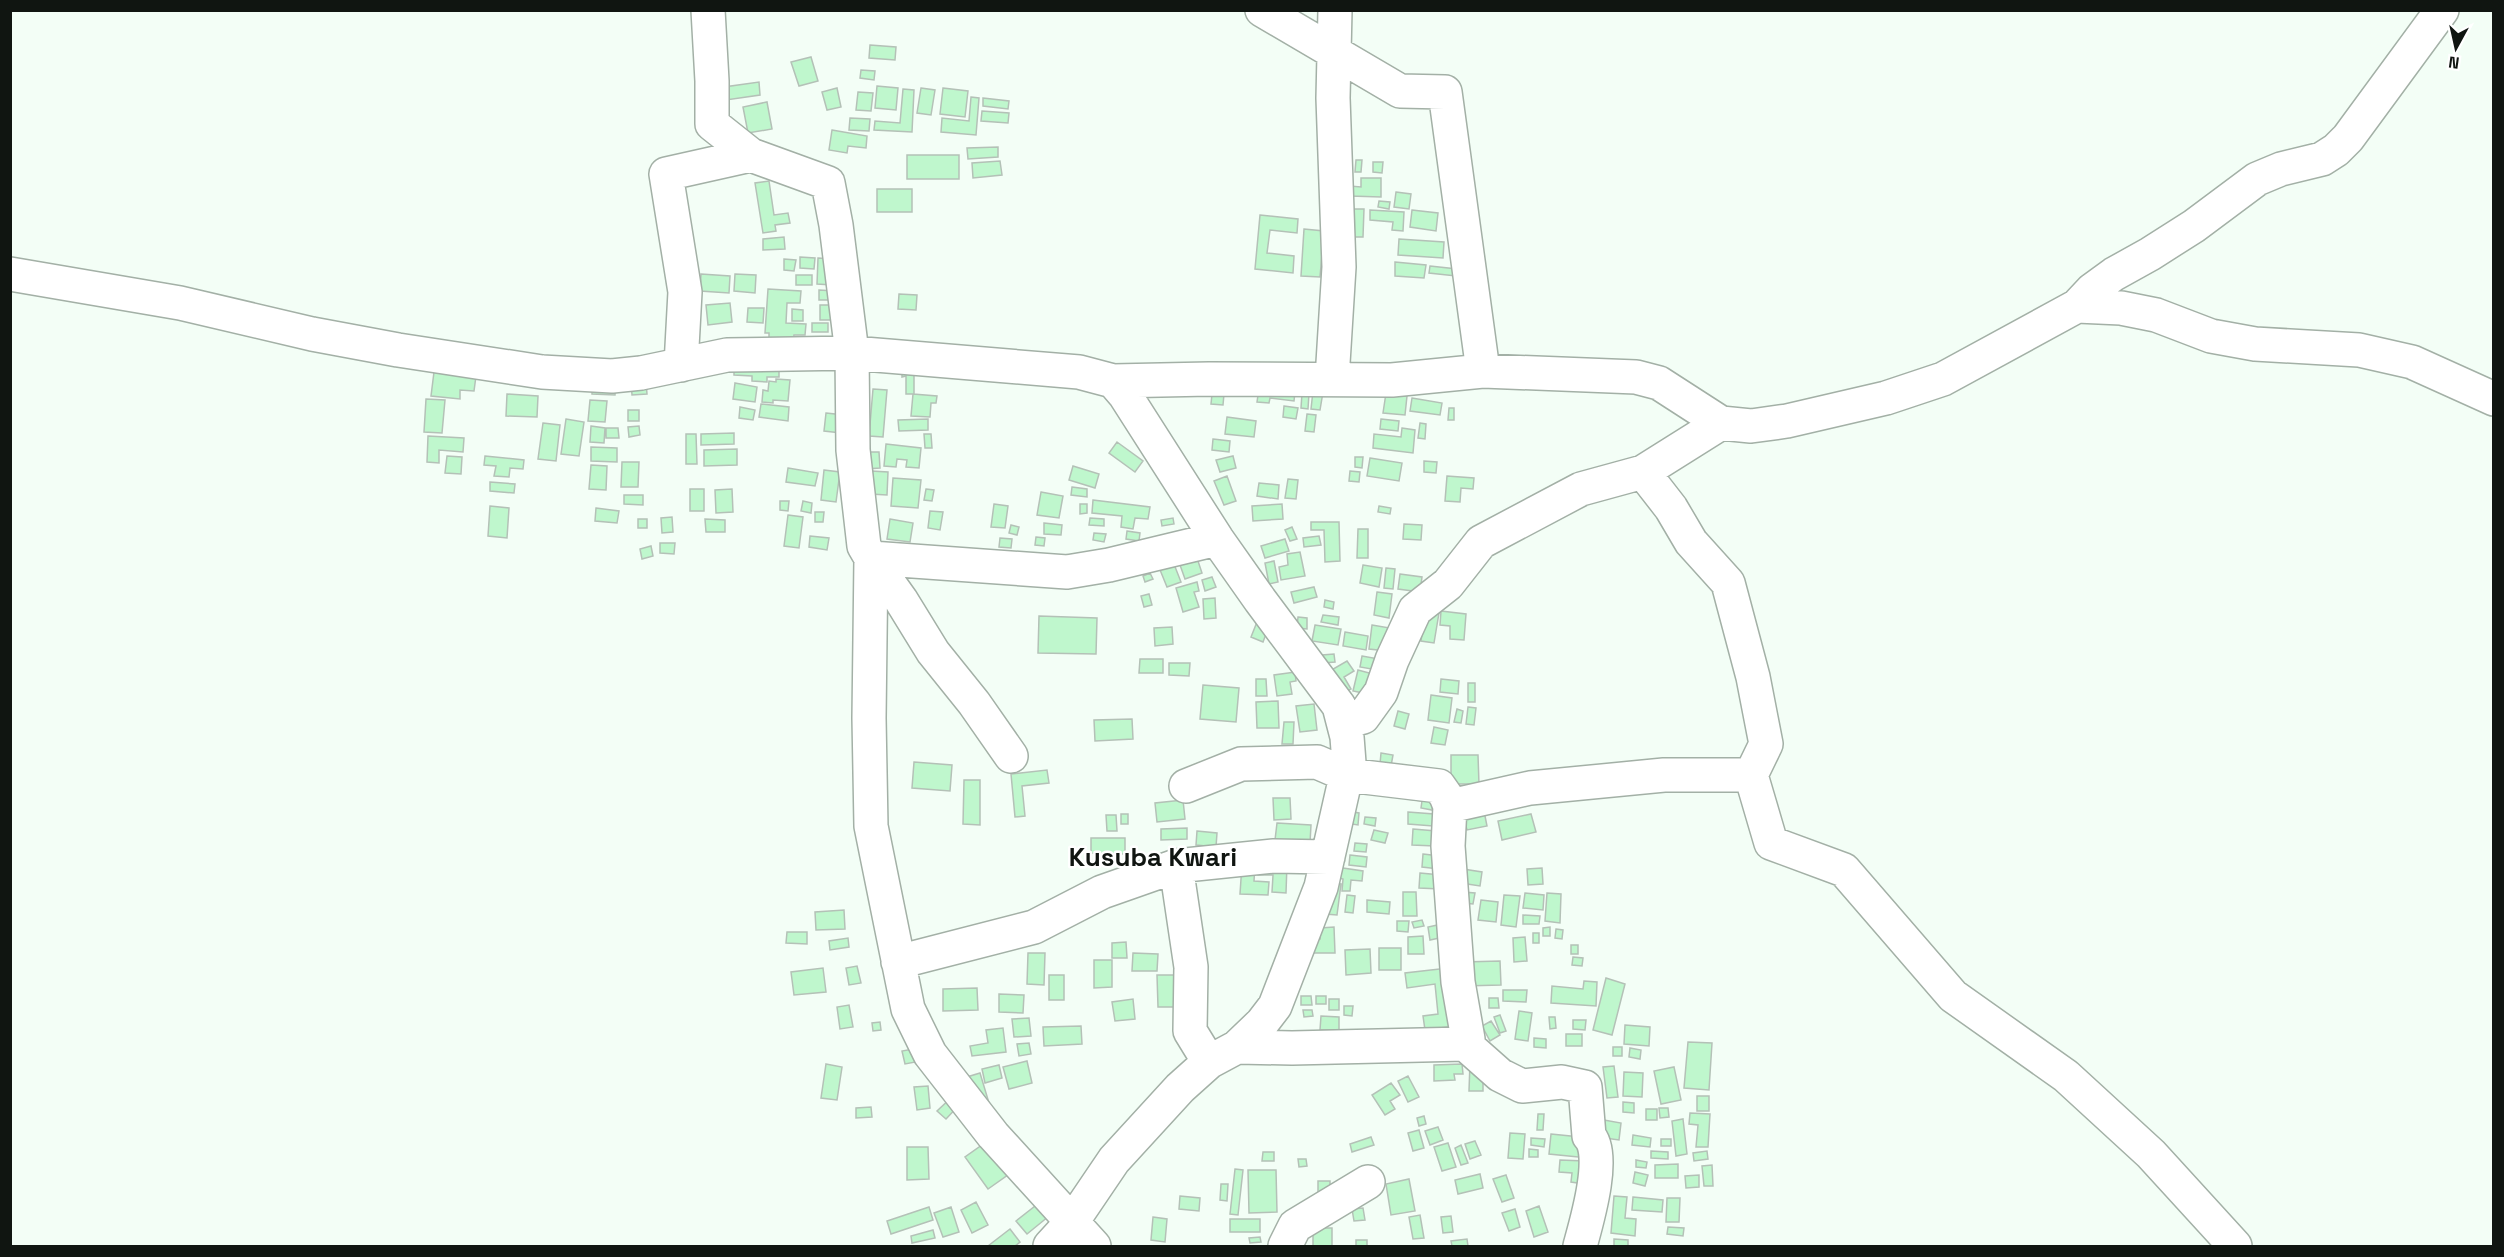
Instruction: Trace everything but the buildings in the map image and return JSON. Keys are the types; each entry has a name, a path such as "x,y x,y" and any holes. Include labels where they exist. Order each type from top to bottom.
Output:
{"street":[{"path":"708,10 712,124 751,154 828,183 836,225 852,354 853,450 864,546 933,652 974,703 1011,756"},
{"path":"1262,10 1400,91 1445,92 1484,372"},
{"path":"1332,380 1339,267 1333,98 1335,10"},
{"path":"10,274 180,303 312,334 398,350 542,372 612,376 728,355 852,354 1079,372 1113,381 1392,380 1484,372 1636,376 1659,383 1721,423 1751,426 1786,421 1886,398 1931,383 1994,352 2077,306 2092,290 2114,274 2185,231 2257,179 2281,169 2322,159 2348,138 2442,10"},
{"path":"681,365 685,292 666,174 751,154"},
{"path":"2077,306 2121,308 2156,315 2211,336 2255,344 2370,352 2412,362 2493,399"},
{"path":"1050,1246 1072,1222 1114,1160 1180,1088 1262,1023 1275,1005 1321,886 1349,762 1344,722 1339,706 1217,539 1125,395 1113,381"},
{"path":"1344,722 1363,717 1381,692 1392,660 1415,610 1448,584 1480,542 1581,489 1643,472 1721,423"},
{"path":"1643,472 1671,508 1691,542 1728,583 1753,677 1766,744 1750,775 1771,843 1844,870 1953,996 2066,1076 2151,1154 2235,1246"},
{"path":"871,558 1067,572 1109,565 1217,539"},
{"path":"871,558 869,718 871,826 908,1009 930,1054 993,1135 1094,1246"},
{"path":"1186,786 1242,764 1317,762 1347,775 1439,786 1450,806 1448,846 1458,982 1468,1039 1465,1044"},
{"path":"1450,806 1530,788 1664,775 1750,775"},
{"path":"898,962 1034,927 1102,892 1176,867 1274,856 1328,857"},
{"path":"1176,867 1191,967 1190,1031 1223,1054 1292,1048 1465,1044 1500,1075 1522,1086 1562,1082 1585,1087 1589,1136 1593,1140 1595,1157 1595,1187 1580,1246"},
{"path":"1285,1246 1295,1226 1368,1182"}],"district":[{"name":"Kusuba Kwari","path":"1153,857"}]}
